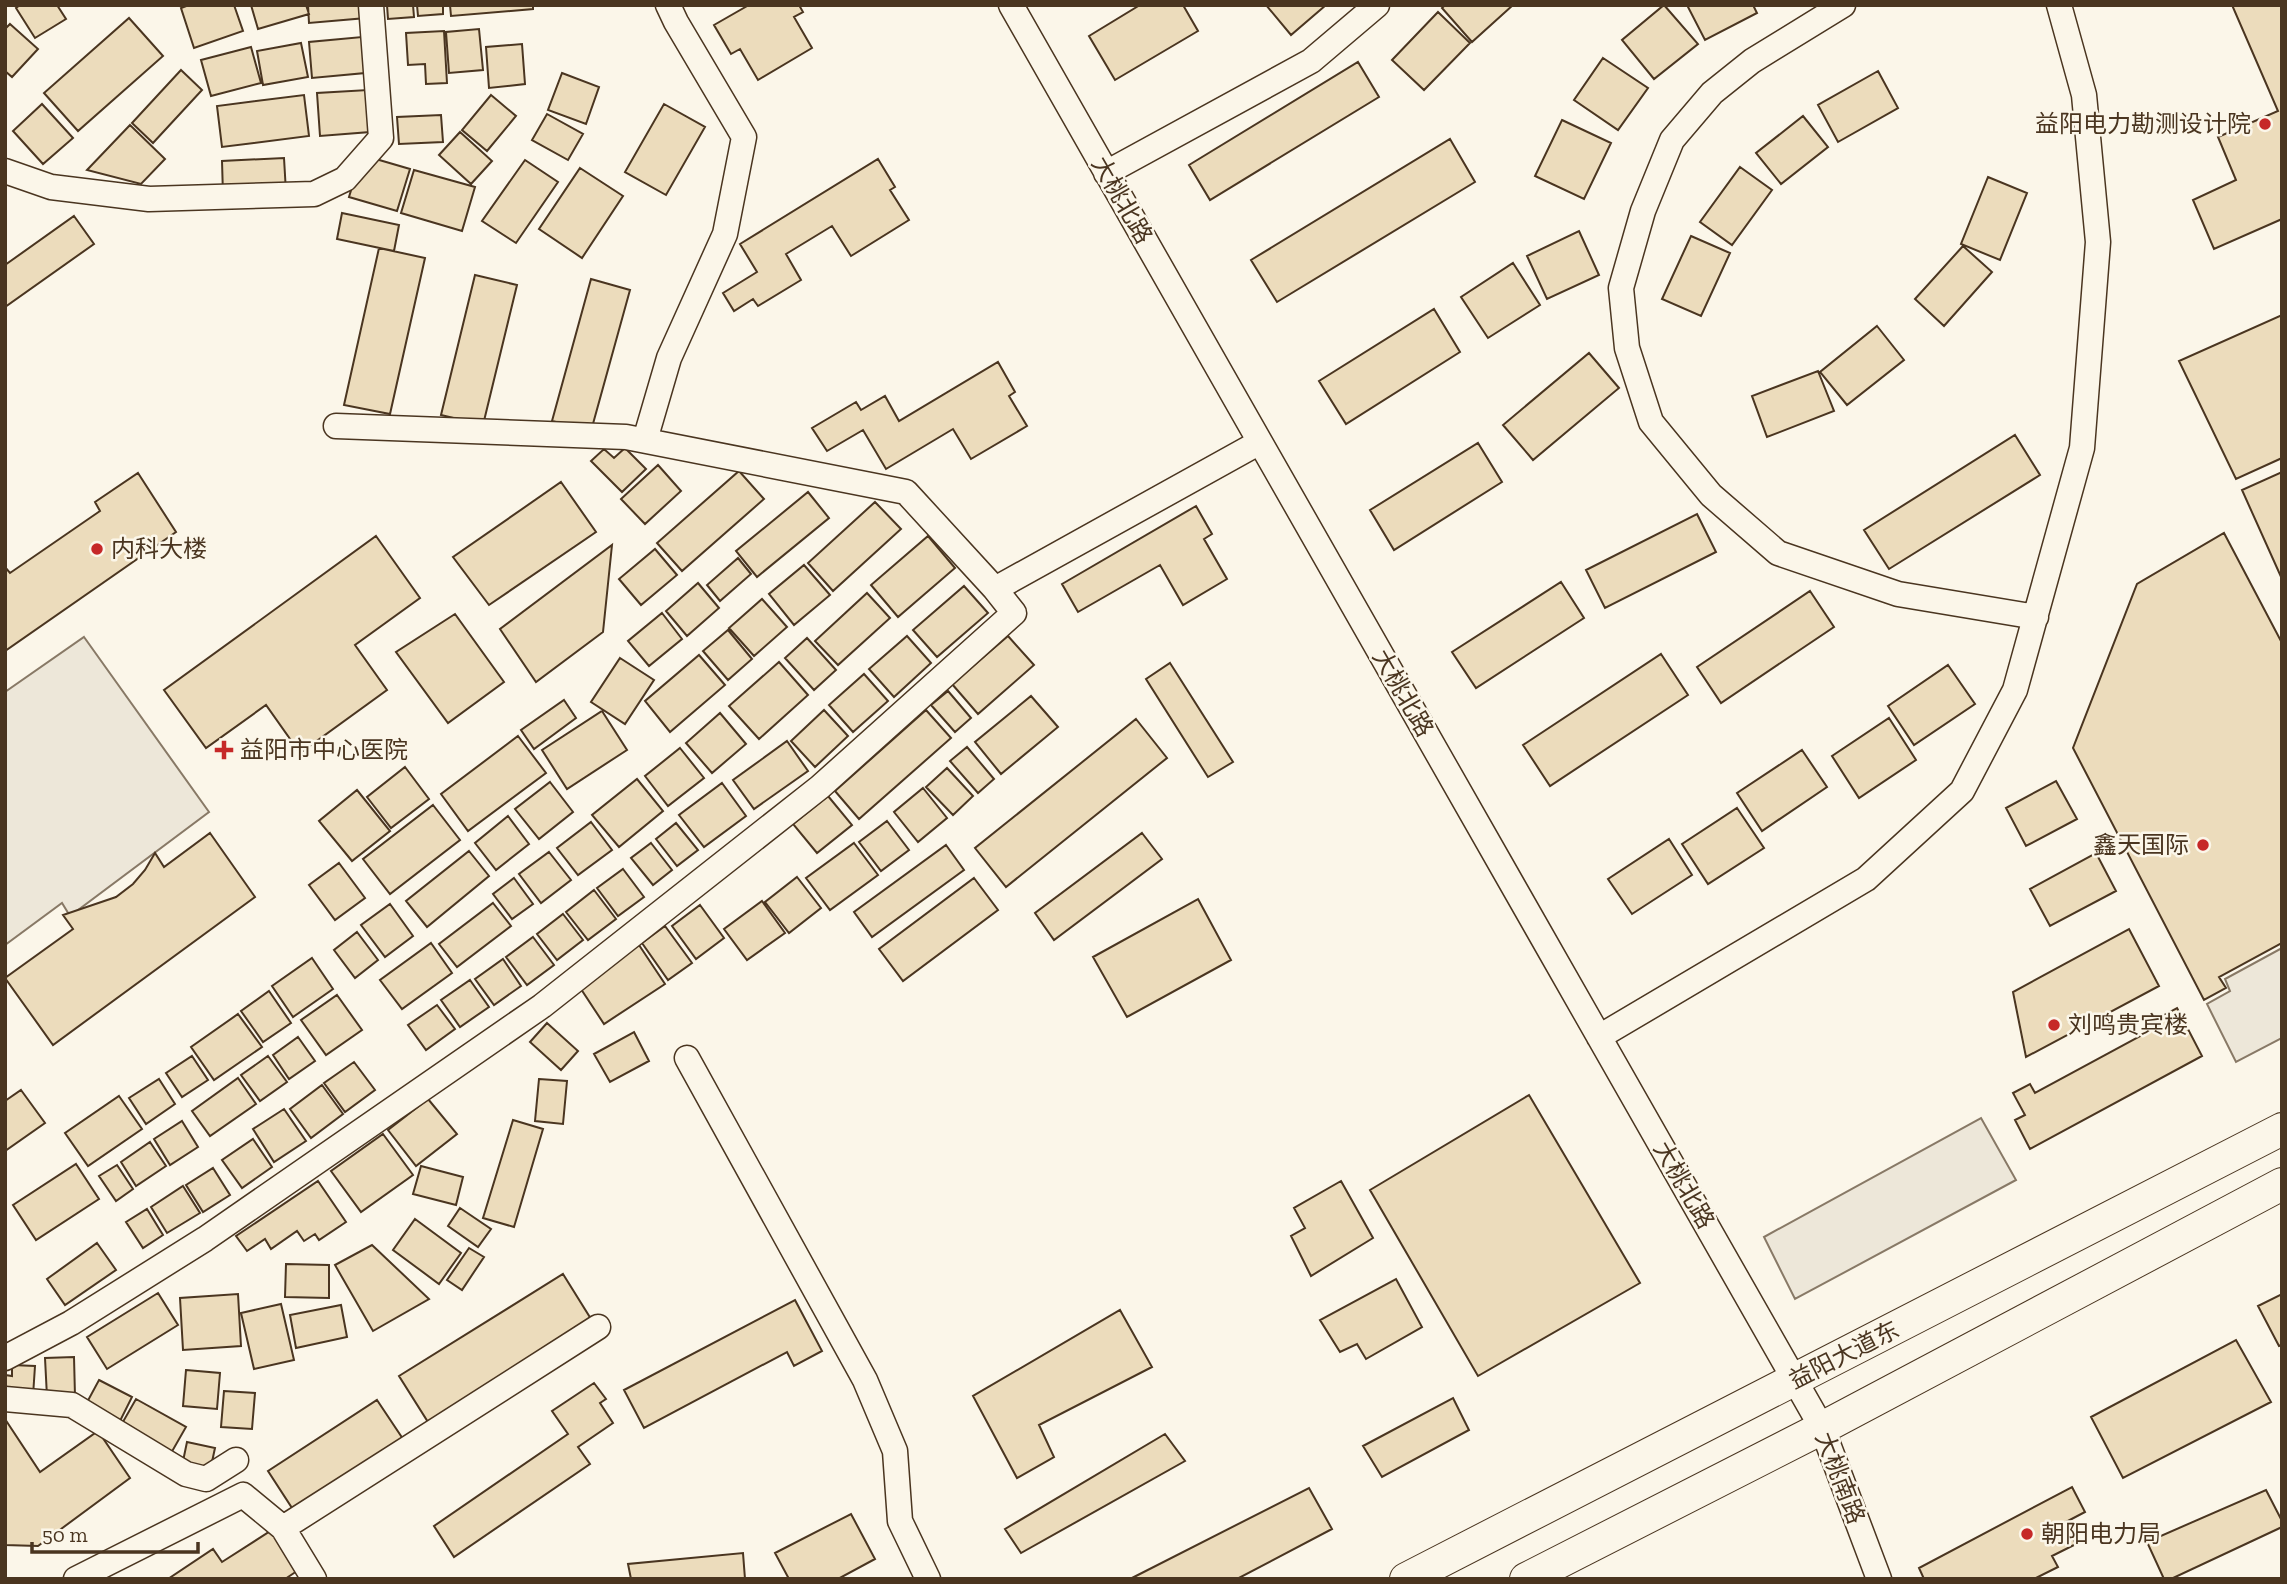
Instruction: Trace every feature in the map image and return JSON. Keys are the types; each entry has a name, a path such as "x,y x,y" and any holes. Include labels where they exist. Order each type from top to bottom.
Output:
{"main road":[{"name":"益阳大道东","path":"1406,1579 2282,1129"},
{"path":"1527,1579 1822,1428 2282,1184"}],"street":[{"path":"5,171 51,187 149,199 314,194 345,179 382,138 371,5"},
{"path":"645,440 669,358 725,234 744,137 668,5"},
{"name":"大桃北路","path":"1011,5 1795,1380"},
{"path":"1106,173 1311,61 1377,5"},
{"path":"1843,5 1752,61 1712,93 1672,140 1643,212 1621,288 1628,348 1651,422 1711,495 1778,553 1898,594 2036,617"},
{"path":"1599,1037 1866,879 1962,791 2015,690 2082,447 2098,242 2084,95 2059,5"},
{"path":"5,1358 71,1324 205,1239 542,1006 820,787 1014,613 906,492 626,437 336,426"},
{"path":"995,589 1260,442"},
{"path":"687,1058 865,1380 895,1451 900,1521 928,1579"},
{"path":"283,1528 598,1327"},
{"name":"大桃南路","path":"1795,1380 1822,1428 1879,1579"},
{"path":"5,1399 72,1405 186,1474 206,1479 236,1460"},
{"path":"76,1579 243,1495 283,1528 314,1579"}],"shaded area":[{"path":"84,637 209,812 70,916 62,903 5,945 5,692"},
{"path":"2282,948 2282,1038 2236,1062 2207,1004 2230,991 2225,979"},
{"path":"1981,1118 2016,1180 1795,1299 1764,1237"}],"building":[{"path":"20,5 57,5 66,19 35,38 16,8"},
{"path":"189,5 234,5 243,31 194,48 181,8"},
{"path":"251,5 306,5 309,14 258,29"},
{"path":"308,5 365,5 366,18 309,23"},
{"path":"387,5 413,5 414,17 388,19"},
{"path":"417,5 443,5 443,14 418,16"},
{"path":"450,5 533,5 533,9 451,16"},
{"path":"749,5 799,5 803,12 794,17 812,48 758,80 740,49 731,54 714,25"},
{"path":"1140,5 1183,5 1198,31 1115,80 1089,36"},
{"path":"1266,5 1326,5 1291,35"},
{"path":"1445,5 1513,5 1472,42 1442,8"},
{"path":"1664,5 1698,44 1654,79 1622,40"},
{"path":"1687,5 1753,5 1757,13 1705,40"},
{"name":"益阳电力勘测设计院","path":"2232,5 2282,5 2282,219 2214,249 2193,200 2236,180 2218,137 2278,111"},
{"path":"1438,12 1470,43 1424,90 1392,60"},
{"path":"129,18 163,56 78,131 44,93"},
{"path":"10,24 38,49 12,77 5,71 5,29"},
{"path":"479,29 483,70 449,73 446,32"},
{"path":"444,31 447,83 426,84 425,64 408,65 406,33"},
{"path":"362,37 365,73 312,78 309,42"},
{"path":"301,43 308,77 263,85 257,51"},
{"path":"522,44 525,84 489,88 486,47"},
{"path":"251,47 261,83 211,96 201,60"},
{"path":"1603,58 1648,88 1618,130 1574,100"},
{"path":"1358,62 1379,97 1210,200 1189,165"},
{"path":"181,70 202,90 153,143 132,123"},
{"path":"1878,71 1898,108 1838,142 1818,105"},
{"path":"562,73 599,87 586,124 548,110"},
{"path":"368,90 370,132 320,136 317,93"},
{"path":"304,95 309,136 222,147 217,106"},
{"path":"491,95 516,116 487,151 462,130"},
{"path":"42,104 73,138 43,164 13,131"},
{"path":"664,104 705,127 666,195 625,172"},
{"path":"547,114 583,134 568,160 532,140"},
{"path":"441,115 443,142 399,144 397,117"},
{"path":"1803,116 1828,147 1781,184 1756,153"},
{"path":"1562,120 1611,143 1584,199 1535,176"},
{"path":"130,125 165,159 141,184 87,170"},
{"path":"460,132 492,161 471,184 439,155"},
{"path":"1450,139 1475,182 1277,302 1251,260"},
{"path":"369,157 410,169 397,211 349,197 356,174"},
{"path":"284,158 286,192 223,195 222,161"},
{"path":"878,159 895,187 890,190 909,220 851,256 832,226 786,254 801,280 758,306 753,299 734,311 723,293 757,272 740,244"},
{"path":"525,160 558,182 516,243 482,221"},
{"path":"1740,167 1772,190 1732,245 1700,222"},
{"path":"580,168 623,196 582,258 539,229"},
{"path":"414,170 475,187 462,231 401,213"},
{"path":"1988,177 2027,193 2000,260 1961,244"},
{"path":"342,213 399,225 394,251 337,239"},
{"path":"74,216 94,244 5,307 5,265"},
{"path":"1579,231 1599,275 1547,299 1527,256"},
{"path":"1691,236 1730,253 1701,316 1662,299"},
{"path":"1963,246 1992,272 1944,326 1915,299"},
{"path":"379,248 425,258 390,414 344,405"},
{"path":"1513,263 1540,305 1488,338 1461,297"},
{"path":"475,275 517,285 483,425 441,415"},
{"path":"591,279 630,290 591,431 552,421"},
{"path":"1434,309 1460,352 1346,424 1319,381"},
{"path":"2282,315 2282,458 2236,479 2179,361"},
{"path":"1877,326 1904,360 1847,405 1820,372"},
{"path":"1589,353 1619,388 1533,460 1503,425"},
{"path":"998,362 1015,392 1009,396 1027,426 971,459 953,429 886,469 863,430 827,451 812,428 856,402 861,410 885,396 899,421"},
{"path":"1818,371 1834,411 1767,437 1752,396"},
{"path":"2015,435 2040,475 1889,569 1864,530"},
{"path":"1478,443 1502,482 1394,550 1370,510"},
{"path":"625,448 646,469 622,492 591,461 604,449 614,458"},
{"path":"658,465 681,491 645,524 621,499"},
{"path":"739,471 764,499 682,571 657,543"},
{"path":"2282,472 2282,579 2242,490"},
{"name":"内科大楼","path":"138,473 176,532 5,651 5,567 10,573 100,511 95,502"},
{"path":"561,482 596,532 489,605 453,557"},
{"path":"808,492 829,518 757,577 736,551"},
{"path":"875,502 901,529 833,591 808,563"},
{"path":"1196,506 1212,534 1204,539 1227,579 1183,605 1160,565 1078,612 1062,584"},
{"path":"1697,514 1716,552 1605,608 1586,570"},
{"name":"鑫天国际","path":"2224,533 2282,643 2282,943 2219,977 2226,988 2204,1000 2073,748 2137,584"},
{"path":"376,536 420,598 355,645 387,690 300,753 266,705 206,748 164,690"},
{"path":"928,536 955,568 898,617 871,585"},
{"path":"612,545 603,632 536,682 500,629"},
{"path":"655,549 677,575 641,605 619,579"},
{"path":"738,558 751,574 720,601 707,585"},
{"path":"804,565 830,595 794,625 769,594"},
{"path":"1561,582 1584,618 1476,688 1452,652"},
{"path":"698,583 719,608 687,636 666,611"},
{"path":"964,586 988,613 937,657 913,630"},
{"path":"1810,591 1834,627 1721,703 1697,667"},
{"path":"867,593 890,618 838,665 815,641"},
{"path":"762,599 787,627 754,656 729,628"},
{"path":"662,613 682,639 649,666 628,641"},
{"path":"455,614 504,682 448,723 396,652"},
{"path":"728,630 752,659 728,680 703,651"},
{"path":"907,636 931,663 894,697 869,669"},
{"path":"1008,636 1034,665 978,714 952,684"},
{"path":"807,638 836,670 814,690 785,658"},
{"path":"1661,654 1688,695 1550,786 1523,745"},
{"path":"699,655 725,685 670,732 645,701"},
{"path":"620,658 654,680 625,724 591,702"},
{"path":"779,662 808,695 759,739 729,706"},
{"path":"1170,663 1233,762 1208,777 1146,679"},
{"path":"1948,665 1975,704 1914,745 1888,706"},
{"path":"864,674 888,701 853,732 829,705"},
{"path":"948,691 971,718 955,732 931,705"},
{"path":"1031,696 1058,727 1001,774 975,742"},
{"path":"564,700 576,718 534,749 521,730"},
{"path":"824,710 848,736 815,767 791,741"},
{"path":"926,710 951,738 859,819 835,791"},
{"path":"602,711 627,750 567,789 542,750"},
{"path":"720,713 746,744 712,773 686,743"},
{"path":"1889,718 1916,760 1859,798 1832,756"},
{"path":"1136,719 1167,758 1006,887 975,848"},
{"path":"518,736 546,773 468,831 441,794"},
{"path":"787,741 808,771 754,809 733,780"},
{"path":"967,747 994,779 978,793 950,761"},
{"path":"680,748 704,778 668,806 645,776"},
{"path":"1802,750 1827,787 1762,831 1737,793"},
{"path":"405,767 429,799 391,828 367,797"},
{"path":"947,768 973,796 953,815 926,787"},
{"path":"637,779 663,811 619,847 592,815"},
{"path":"2056,781 2077,819 2026,846 2006,808"},
{"path":"550,782 573,812 539,839 515,809"},
{"path":"722,783 746,816 704,847 679,815"},
{"path":"923,788 947,818 918,842 894,812"},
{"path":"357,790 390,831 352,861 319,821"},
{"path":"828,796 852,825 817,853 793,824"},
{"path":"433,805 460,840 390,894 363,859"},
{"path":"1737,808 1764,848 1708,884 1682,844"},
{"path":"508,816 529,844 496,870 475,843"},
{"path":"887,821 909,850 881,871 859,842"},
{"path":"591,822 612,850 578,875 557,848"},
{"path":"676,823 698,850 677,866 656,839"},
{"path":"210,833 255,897 53,1045 5,978 73,929 63,915 116,897 133,884 155,853 164,867"},
{"path":"1142,833 1162,859 1054,940 1035,913"},
{"path":"1669,839 1692,875 1632,914 1608,879"},
{"path":"651,843 672,870 653,885 631,858"},
{"path":"854,843 878,875 830,910 806,878"},
{"path":"946,845 964,870 872,937 854,912"},
{"path":"469,851 489,876 427,927 406,901"},
{"path":"549,852 571,880 541,903 519,874"},
{"path":"2096,853 2116,891 2050,926 2030,889"},
{"path":"339,863 365,898 335,920 309,885"},
{"path":"623,869 644,897 618,916 597,888"},
{"path":"797,877 821,908 789,933 765,902"},
{"path":"514,878 533,904 512,919 493,894"},
{"path":"974,878 998,910 903,981 879,949"},
{"path":"594,890 616,919 588,940 566,912"},
{"path":"1198,899 1231,960 1127,1017 1093,957"},
{"path":"762,901 785,933 747,960 724,929"},
{"path":"493,903 511,926 457,967 439,944"},
{"path":"390,904 413,936 385,957 361,925"},
{"path":"700,905 724,938 696,959 672,926"},
{"path":"563,914 583,940 557,960 537,934"},
{"path":"665,926 692,963 668,980 642,943"},
{"name":"刘鸣贵宾楼","path":"2129,929 2159,986 2026,1057 2013,992"},
{"path":"357,932 378,960 355,978 334,950"},
{"path":"533,937 554,965 527,985 506,957"},
{"path":"431,943 452,973 402,1009 380,980"},
{"path":"639,945 665,984 604,1024 579,986"},
{"path":"312,958 333,989 293,1017 272,986"},
{"path":"503,959 521,986 494,1005 475,979"},
{"path":"470,980 489,1007 460,1027 441,1000"},
{"path":"269,991 291,1023 263,1042 241,1011"},
{"path":"337,995 362,1030 326,1055 301,1020"},
{"path":"437,1005 455,1029 426,1050 408,1025"},
{"path":"2177,1008 2202,1056 2030,1149 2015,1120 2025,1115 2013,1093 2030,1084 2035,1093 2159,1026 2155,1020"},
{"path":"238,1014 262,1047 214,1080 191,1047"},
{"path":"547,1023 578,1051 561,1070 530,1042"},
{"path":"634,1032 649,1061 610,1082 594,1054"},
{"path":"298,1037 315,1061 289,1079 273,1055"},
{"path":"192,1056 208,1080 182,1097 166,1073"},
{"path":"268,1056 287,1082 260,1101 241,1075"},
{"path":"354,1062 375,1090 345,1112 324,1083"},
{"path":"238,1078 256,1104 210,1136 192,1111"},
{"path":"159,1079 175,1104 146,1124 129,1098"},
{"path":"539,1079 567,1081 563,1124 535,1121"},
{"path":"322,1085 343,1114 311,1138 290,1109"},
{"path":"21,1090 45,1123 5,1151 5,1101"},
{"path":"1529,1095 1640,1283 1478,1376 1370,1190"},
{"path":"119,1096 142,1129 88,1166 65,1133"},
{"path":"428,1099 457,1134 416,1166 388,1130"},
{"path":"284,1109 306,1141 274,1162 253,1129"},
{"path":"513,1120 543,1129 514,1227 483,1218"},
{"path":"182,1121 198,1147 170,1165 154,1139"},
{"path":"383,1134 413,1175 361,1212 331,1171"},
{"path":"253,1139 272,1167 242,1188 222,1160"},
{"path":"150,1142 166,1166 136,1186 121,1162"},
{"path":"76,1164 99,1199 36,1240 13,1205"},
{"path":"117,1165 133,1189 116,1201 99,1176"},
{"path":"421,1166 463,1177 456,1205 413,1194"},
{"path":"213,1168 230,1195 203,1212 186,1185"},
{"path":"318,1181 346,1222 319,1240 315,1234 304,1241 297,1231 271,1249 265,1239 247,1251 236,1236"},
{"path":"1341,1181 1373,1238 1311,1276 1291,1236 1305,1228 1294,1208"},
{"path":"183,1186 200,1213 167,1233 151,1207"},
{"path":"460,1208 491,1229 478,1247 448,1226"},
{"path":"147,1209 163,1235 143,1248 126,1222"},
{"path":"415,1219 461,1253 439,1284 393,1250"},
{"path":"97,1243 116,1270 65,1305 47,1279"},
{"path":"372,1245 429,1299 373,1331 335,1265"},
{"path":"469,1248 484,1257 462,1290 447,1280"},
{"path":"286,1264 329,1265 329,1298 285,1297"},
{"path":"563,1274 591,1319 428,1422 399,1376"},
{"path":"1396,1279 1422,1327 1366,1359 1357,1344 1340,1352 1320,1320"},
{"path":"158,1293 178,1325 107,1369 87,1337"},
{"path":"238,1294 241,1346 183,1350 180,1298"},
{"path":"2282,1294 2282,1345 2279,1346 2258,1306"},
{"path":"795,1300 822,1351 794,1366 787,1352 644,1428 624,1390"},
{"path":"281,1304 294,1360 254,1369 241,1313"},
{"path":"341,1305 347,1337 296,1348 290,1315"},
{"path":"1120,1310 1152,1367 1039,1425 1054,1457 1017,1478 973,1396"},
{"path":"2236,1340 2271,1402 2123,1478 2091,1417"},
{"path":"74,1357 75,1396 47,1397 45,1358"},
{"path":"12,1365 35,1366 33,1396 5,1395 5,1375 12,1376"},
{"path":"186,1370 220,1373 217,1409 183,1406"},
{"path":"99,1380 132,1397 119,1423 85,1406"},
{"path":"594,1383 606,1399 600,1403 613,1423 578,1447 590,1464 454,1557 434,1526 568,1434 552,1411"},
{"path":"224,1391 255,1393 252,1429 221,1427"},
{"path":"1453,1398 1469,1430 1382,1477 1363,1446"},
{"path":"136,1399 186,1427 170,1455 120,1427"},
{"path":"377,1400 403,1439 294,1511 268,1471"},
{"path":"5,1419 40,1472 98,1431 130,1478 38,1546 5,1545"},
{"path":"1165,1434 1185,1461 1021,1553 1005,1529"},
{"path":"187,1442 215,1448 210,1471 182,1466"},
{"name":"朝阳电力局","path":"2072,1487 2085,1512 2064,1523 2076,1544 2052,1556 2058,1567 2034,1579 1924,1579 1919,1568"},
{"path":"1309,1488 1332,1529 1237,1579 1130,1579"},
{"path":"2266,1490 2282,1521 2282,1527 2171,1579 2164,1579 2147,1542"},
{"path":"851,1514 875,1559 838,1579 789,1579 775,1553"},
{"path":"272,1530 297,1571 285,1579 168,1579 213,1549 222,1562"},
{"path":"743,1553 745,1579 631,1579 628,1564"}],"place":[{"name":"益阳电力勘测设计院","path":"2265,124"},
{"name":"内科大楼","path":"97,549"},
{"name":"益阳市中心医院","path":"224,750"},
{"name":"鑫天国际","path":"2203,845"},
{"name":"刘鸣贵宾楼","path":"2054,1025"},
{"name":"朝阳电力局","path":"2027,1534"}]}
